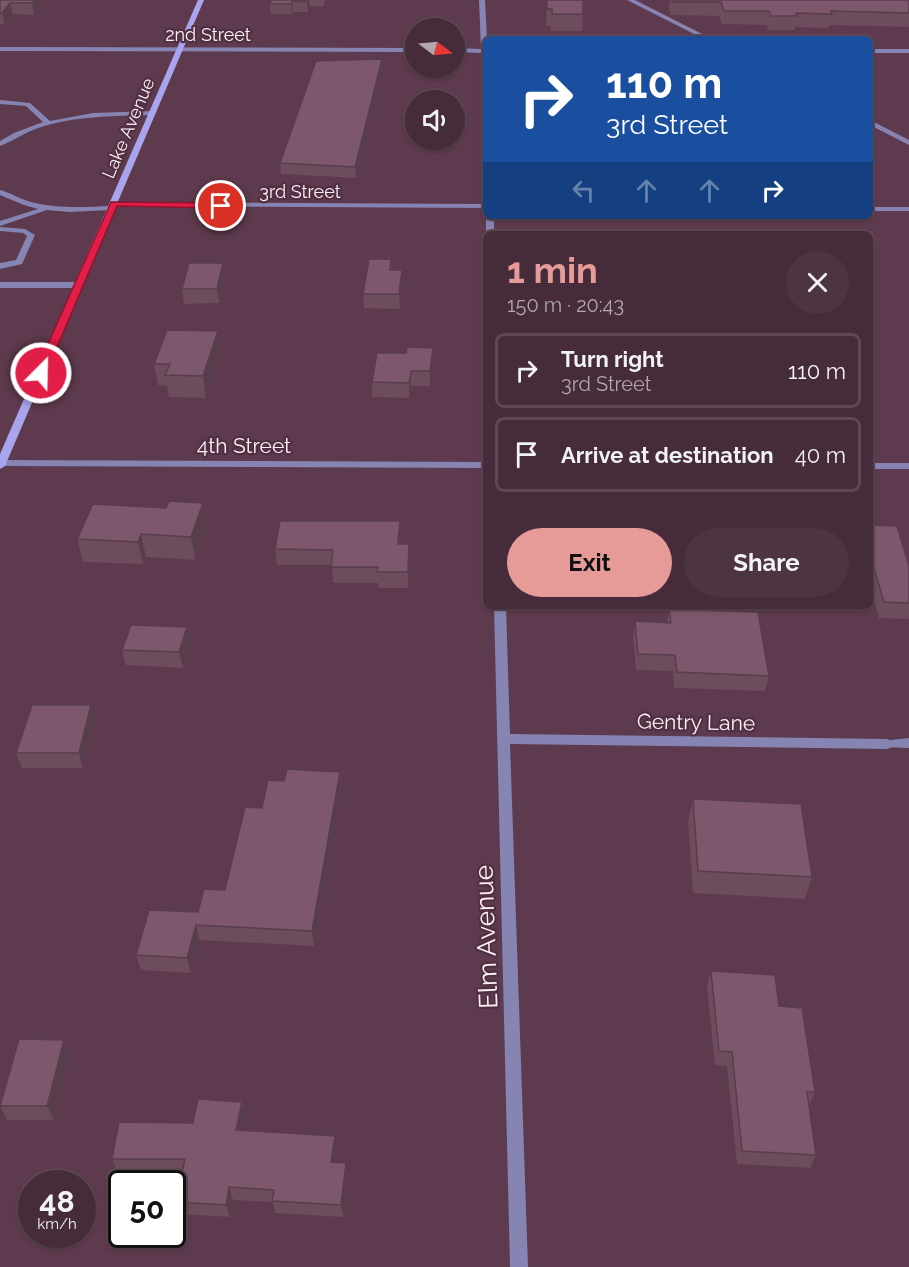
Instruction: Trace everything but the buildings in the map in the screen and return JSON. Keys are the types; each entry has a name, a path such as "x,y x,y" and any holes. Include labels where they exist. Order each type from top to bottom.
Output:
{"main road":[{"name":"Lake Avenue","path":"1,465 201,0"}],"street":[{"path":"482,0 485,36"},
{"path":"630,0 703,36"},
{"name":"2nd Street","path":"0,49 405,50"},
{"path":"465,50 483,51"},
{"path":"873,51 909,51"},
{"path":"0,102 28,104 49,124"},
{"path":"0,144 26,131 49,124 84,117 152,113"},
{"path":"873,124 909,143"},
{"name":"3rd Street","path":"48,208 483,206"},
{"path":"2,211 48,208"},
{"path":"2,211 48,208"},
{"path":"873,209 909,209"},
{"path":"0,266 19,262 31,235 2,211"},
{"path":"0,285 79,285"},
{"name":"4th Street","path":"1,465 483,465"},
{"path":"873,466 909,466"},
{"name":"Elm Avenue","path":"500,609 519,1267"},
{"name":"Gentry Lane","path":"504,739 909,743"}],"route":[{"path":"41,373 114,204 221,206"}]}
